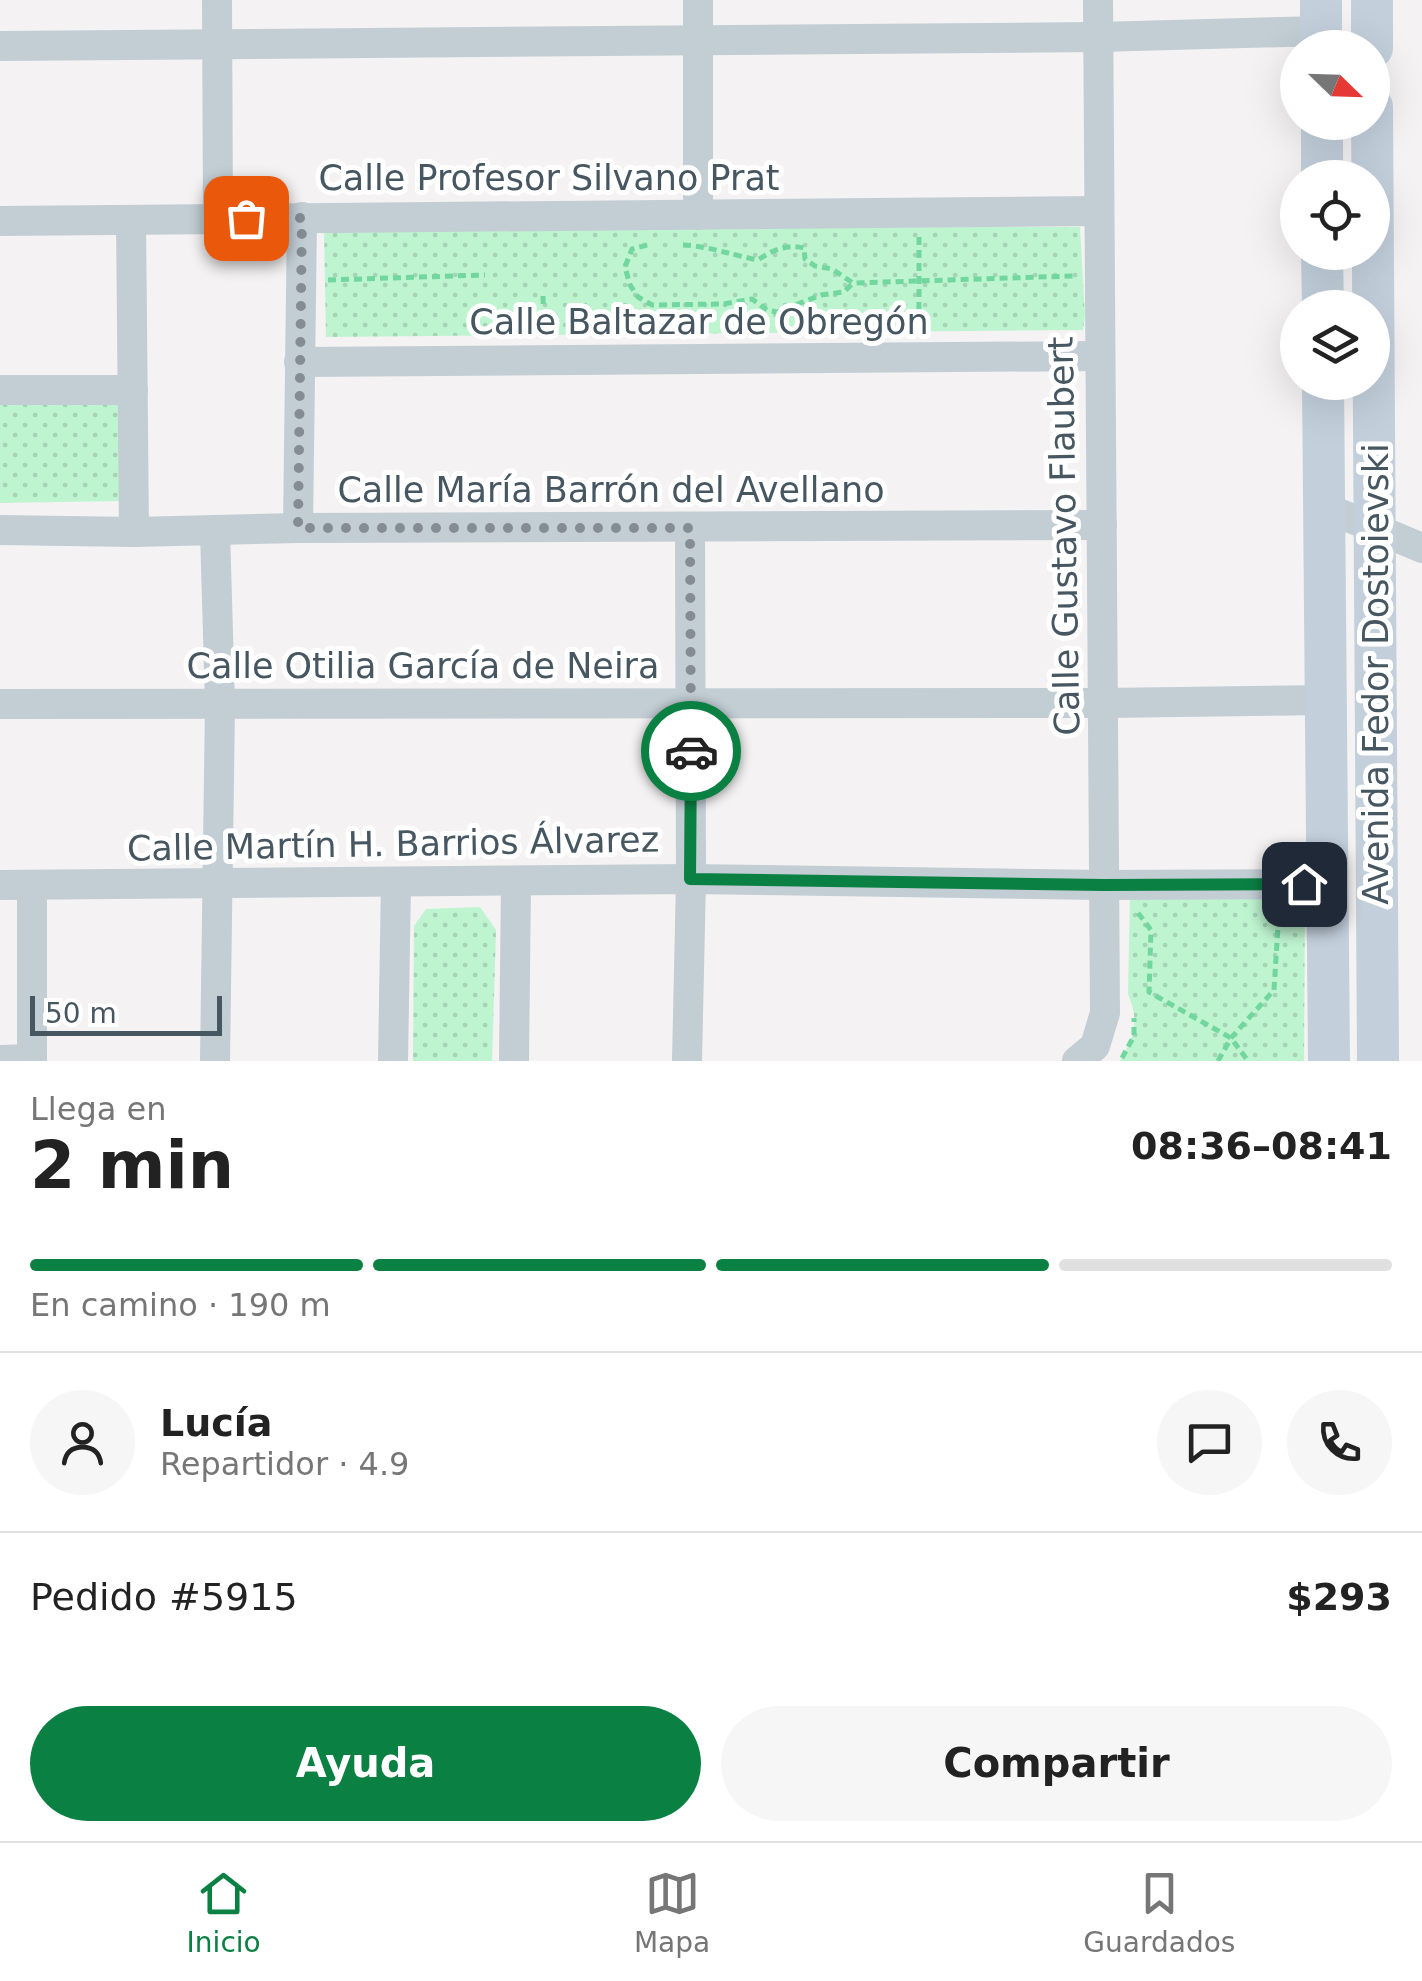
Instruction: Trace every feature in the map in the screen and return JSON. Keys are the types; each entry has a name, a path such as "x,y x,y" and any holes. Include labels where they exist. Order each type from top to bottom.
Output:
{"main road":[{"path":"1372,0 1372,30"},
{"name":"Avenida Fedor Dostoievski","path":"1372,140 1378,1061"},
{"name":"Avenida Fedor Dostoievski","path":"1323,400 1326,700 1312,895 1329,1061"}],"street":[{"path":"218,0 218,218"},
{"path":"698,0 698,214"},
{"name":"Calle Gustavo Flaubert","path":"1077,1061 1094,1046 1105,1013 1098,0"},
{"path":"0,46 1098,38 1321,26"},
{"name":"Calle Profesor Silvano Prat","path":"0,220 1099,211"},
{"path":"298,528 302,218"},
{"path":"132,220 134,532"},
{"name":"Calle Baltazar de Obregón","path":"299,362 1100,356"},
{"path":"0,390 133,390"},
{"path":"1324,507 1422,548"},
{"name":"Calle María Barrón del Avellano","path":"0,530 1102,525"},
{"path":"687,1061 690,528"},
{"path":"215,530 220,704 215,1061"},
{"name":"Calle Otilia García de Neira","path":"0,704 1104,704 1326,700"},
{"name":"Calle Martín H. Barrios Álvarez","path":"0,885 690,879 1103,885 1312,895"},
{"path":"514,1061 516,881"},
{"path":"393,1061 396,882"},
{"path":"0,1060 32,1060 32,885"}],"path":[{"path":"918,226 919,334"},
{"path":"663,245 632,249 625,266 630,286 652,306 752,299 777,312 821,294 844,292 853,283"},
{"path":"681,245 704,246 758,260 790,245 804,248 806,259 815,266 832,269 853,283 1099,276"},
{"path":"1060,265 1062,291"},
{"path":"322,280 485,275"},
{"path":"543,296 544,334"},
{"path":"1218,1061 1231,1038 1274,990 1278,927 1312,895"},
{"path":"1130,921 1130,902 1150,930 1149,992 1231,1038 1248,1061"},
{"path":"1120,1061 1134,1036 1134,1008"}],"green space":[{"path":"1080,227 1083,330 326,337 324,228"},
{"path":"122,397 121,501 0,503 0,398"},
{"path":"1130,893 1305,895 1304,1061 1120,1061 1132,1036 1134,1021 1128,994"},
{"path":"480,907 496,930 492,1061 413,1061 414,926 426,909"}],"way so far":[{"path":"246,218 302,218 298,528 690,528 691,751"}],"route":[{"path":"691,751 690,879 1304,884"}]}
